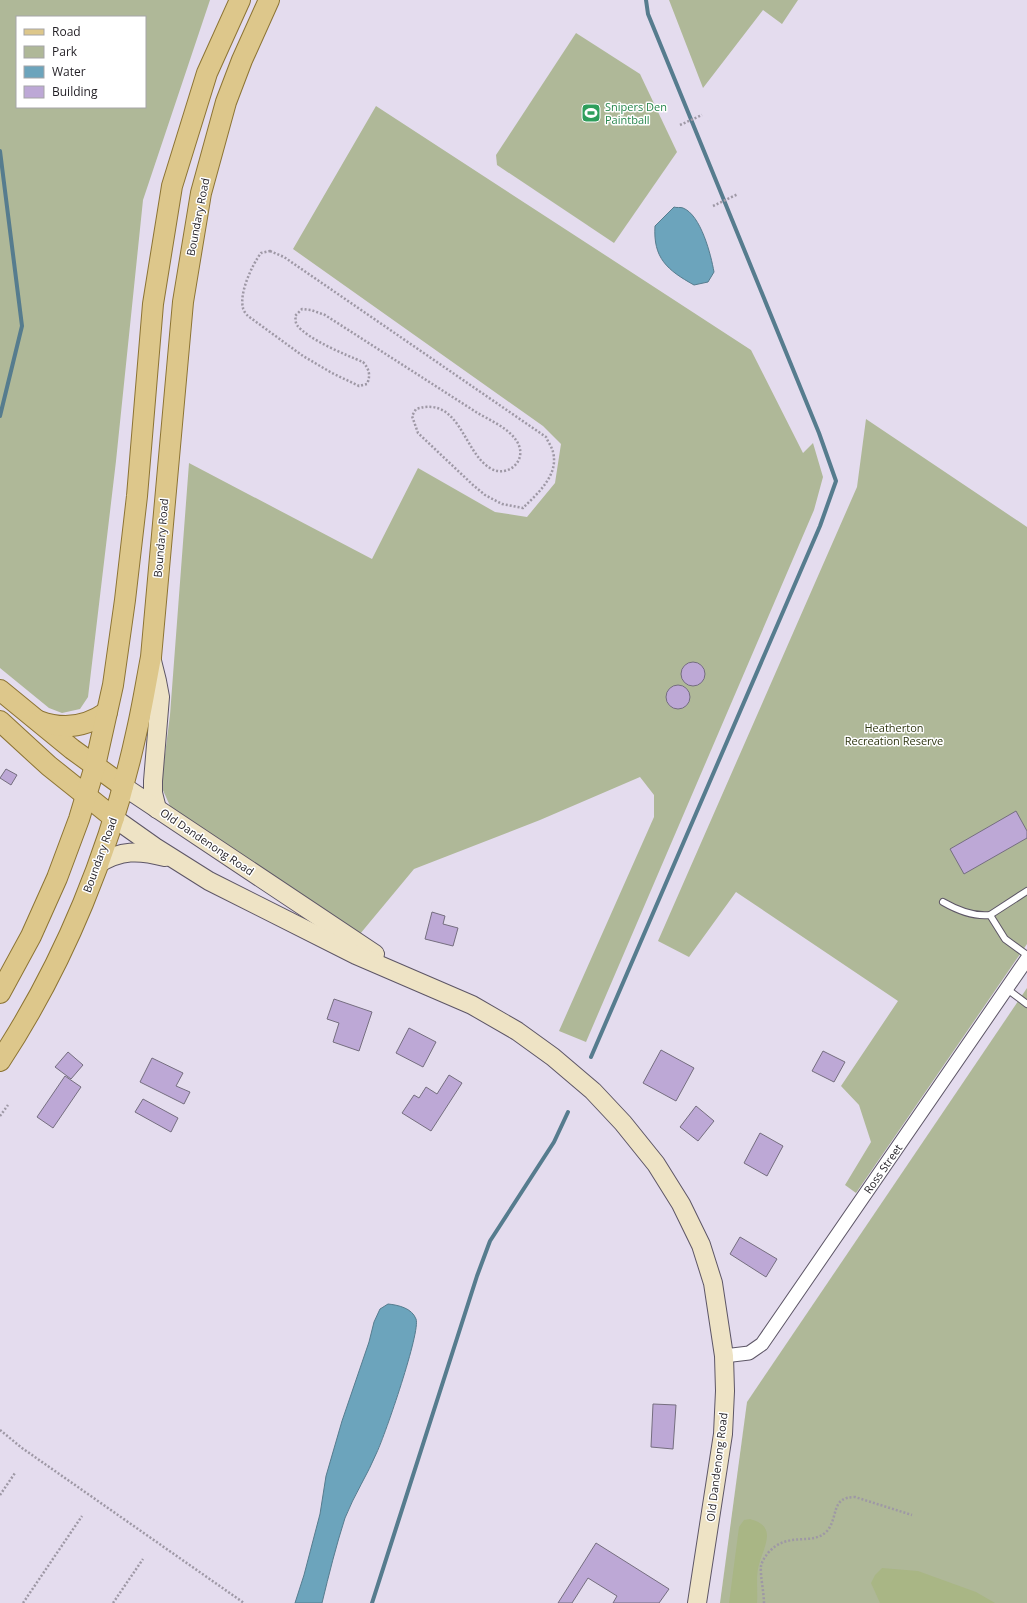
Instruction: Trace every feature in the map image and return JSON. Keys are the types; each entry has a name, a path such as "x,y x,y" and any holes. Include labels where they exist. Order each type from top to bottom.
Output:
{"main road":[{"path":"0,993 31,936 48,899 68,850 95,766 119,648 137,496 153,304 172,186 207,73 240,0"},
{"name":"Boundary Road","path":"0,1061 38,998 60,955 98,864 114,818 136,736 151,657 183,302 201,193 226,102 242,60 270,0"},
{"path":"151,657 160,697 153,781 153,793 157,809"},
{"name":"Old Dandenong Road","path":"0,690 35,720 123,786 421,984"},
{"path":"35,720 54,726 73,726 90,722 107,712"},
{"name":"Old Dandenong Road","path":"0,721 34,753 85,796 114,818 173,858 209,880 315,935 421,984 472,1005 518,1031 553,1057 593,1091 623,1123 656,1164 681,1204 701,1245 712,1283 724,1356 725,1391 723,1434 697,1603"},
{"path":"98,864 112,857 128,852 142,852 173,858"}],"street":[{"name":"Ross Street","path":"724,1356 750,1352 762,1344 1027,959"}],"lane":[{"path":"943,902 965,912 984,916 990,915 1027,891"},
{"path":"990,915 1005,940 1027,955"},
{"path":"1007,989 1027,1004"}],"path":[{"path":"680,125 702,115"},
{"path":"712,206 738,194"},
{"path":"270,251 284,257 531,426 546,437 553,451 554,465 550,477 541,491 523,508 502,504 472,485 418,433 412,416 416,409 425,406 435,407 453,418 462,429 483,464 494,471 516,465 520,457 520,450 516,441 508,432 325,315 311,310 302,309 295,316 296,323 302,330 315,338 363,362 368,368 370,378 367,384 359,386 332,373 303,356 248,316 242,308 246,283 252,268 261,253 270,251"},
{"path":"0,1116 8,1105"},
{"path":"0,1430 22,1448 244,1603"},
{"path":"0,1495 16,1473"},
{"path":"764,1603 761,1565 765,1556 781,1542 793,1539 816,1538 822,1535 827,1530 838,1504 842,1499 847,1497 855,1497 912,1516"},
{"path":"23,1603 82,1516"},
{"path":"113,1603 143,1560"}],"green space":[{"path":"0,0 210,0 143,200 116,461 88,697 80,709 62,713 49,708 0,668"},
{"path":"669,0 798,0 782,24 763,10 703,88"},
{"name":"Snipers Den Paintball","path":"576,33 640,74 677,152 614,243 497,165 496,155"},
{"path":"376,106 751,350 803,453 813,443 823,477 814,510 586,1042 559,1031 654,817 654,795 640,777 540,820 414,869 360,934 171,808 161,786 170,715 189,463 372,559 418,468 495,512 527,517 555,483 561,444 543,426 293,249"},
{"name":"Heatherton Recreation Reserve","path":"866,419 1027,527 1027,944 856,1193 845,1185 871,1142 859,1105 841,1086 898,1001 736,892 689,957 658,941 857,487"},
{"path":"1027,988 1027,1603 720,1603 747,1402"},
{"path":"750,1519 764,1527 767,1533 767,1539 758,1569 757,1603 729,1603 739,1527 744,1520"},
{"path":"882,1568 918,1571 976,1592 995,1603 880,1603 871,1583 875,1575"}],"water":[{"path":"674,207 683,208 689,212 700,227 708,246 714,272 708,282 694,285 669,268 659,255 656,247 655,226"},
{"path":"388,1304 400,1306 408,1310 416,1319 416,1327 408,1362 377,1452 345,1518 322,1603 295,1603 320,1514 326,1476 342,1421 369,1342 374,1322 380,1309"}],"building":[{"path":"693,662 698,663 704,669 704,679 698,685 693,686 688,685 682,679 681,674 682,669 688,663"},
{"path":"678,685 687,688 690,697 687,706 678,709 669,706 666,697 669,688"},
{"path":"6,769 17,775 11,785 0,778"},
{"path":"1016,811 1027,831 1027,838 964,874 950,849"},
{"path":"432,912 445,916 443,924 458,928 453,946 425,939"},
{"path":"334,999 372,1012 359,1051 333,1042 339,1023 327,1019"},
{"path":"409,1028 436,1042 423,1067 396,1053"},
{"path":"661,1050 694,1068 676,1101 643,1083"},
{"path":"823,1051 845,1062 834,1082 812,1071"},
{"path":"68,1052 83,1065 71,1079 55,1067"},
{"path":"152,1058 183,1073 176,1086 190,1092 184,1104 140,1082"},
{"path":"449,1075 462,1083 431,1131 402,1113 414,1095 419,1098 426,1087 437,1094"},
{"path":"65,1076 81,1087 53,1128 37,1117"},
{"path":"143,1099 178,1118 171,1132 135,1112"},
{"path":"696,1106 714,1121 698,1141 680,1127"},
{"path":"760,1133 783,1146 767,1176 744,1163"},
{"path":"740,1237 777,1259 766,1277 730,1254"},
{"path":"653,1404 676,1405 673,1449 651,1447"},
{"path":"596,1543 669,1589 659,1603 613,1603 617,1596 588,1578 572,1603 558,1603"}],"waterway":[{"path":"591,1057 820,526 836,481 819,433 648,14 646,0"},
{"path":"0,151 22,326 0,416"},
{"path":"372,1603 477,1276 490,1241 554,1142 568,1112"}],"place":[{"name":"Snipers Den Paintball","path":"591,113"}]}
